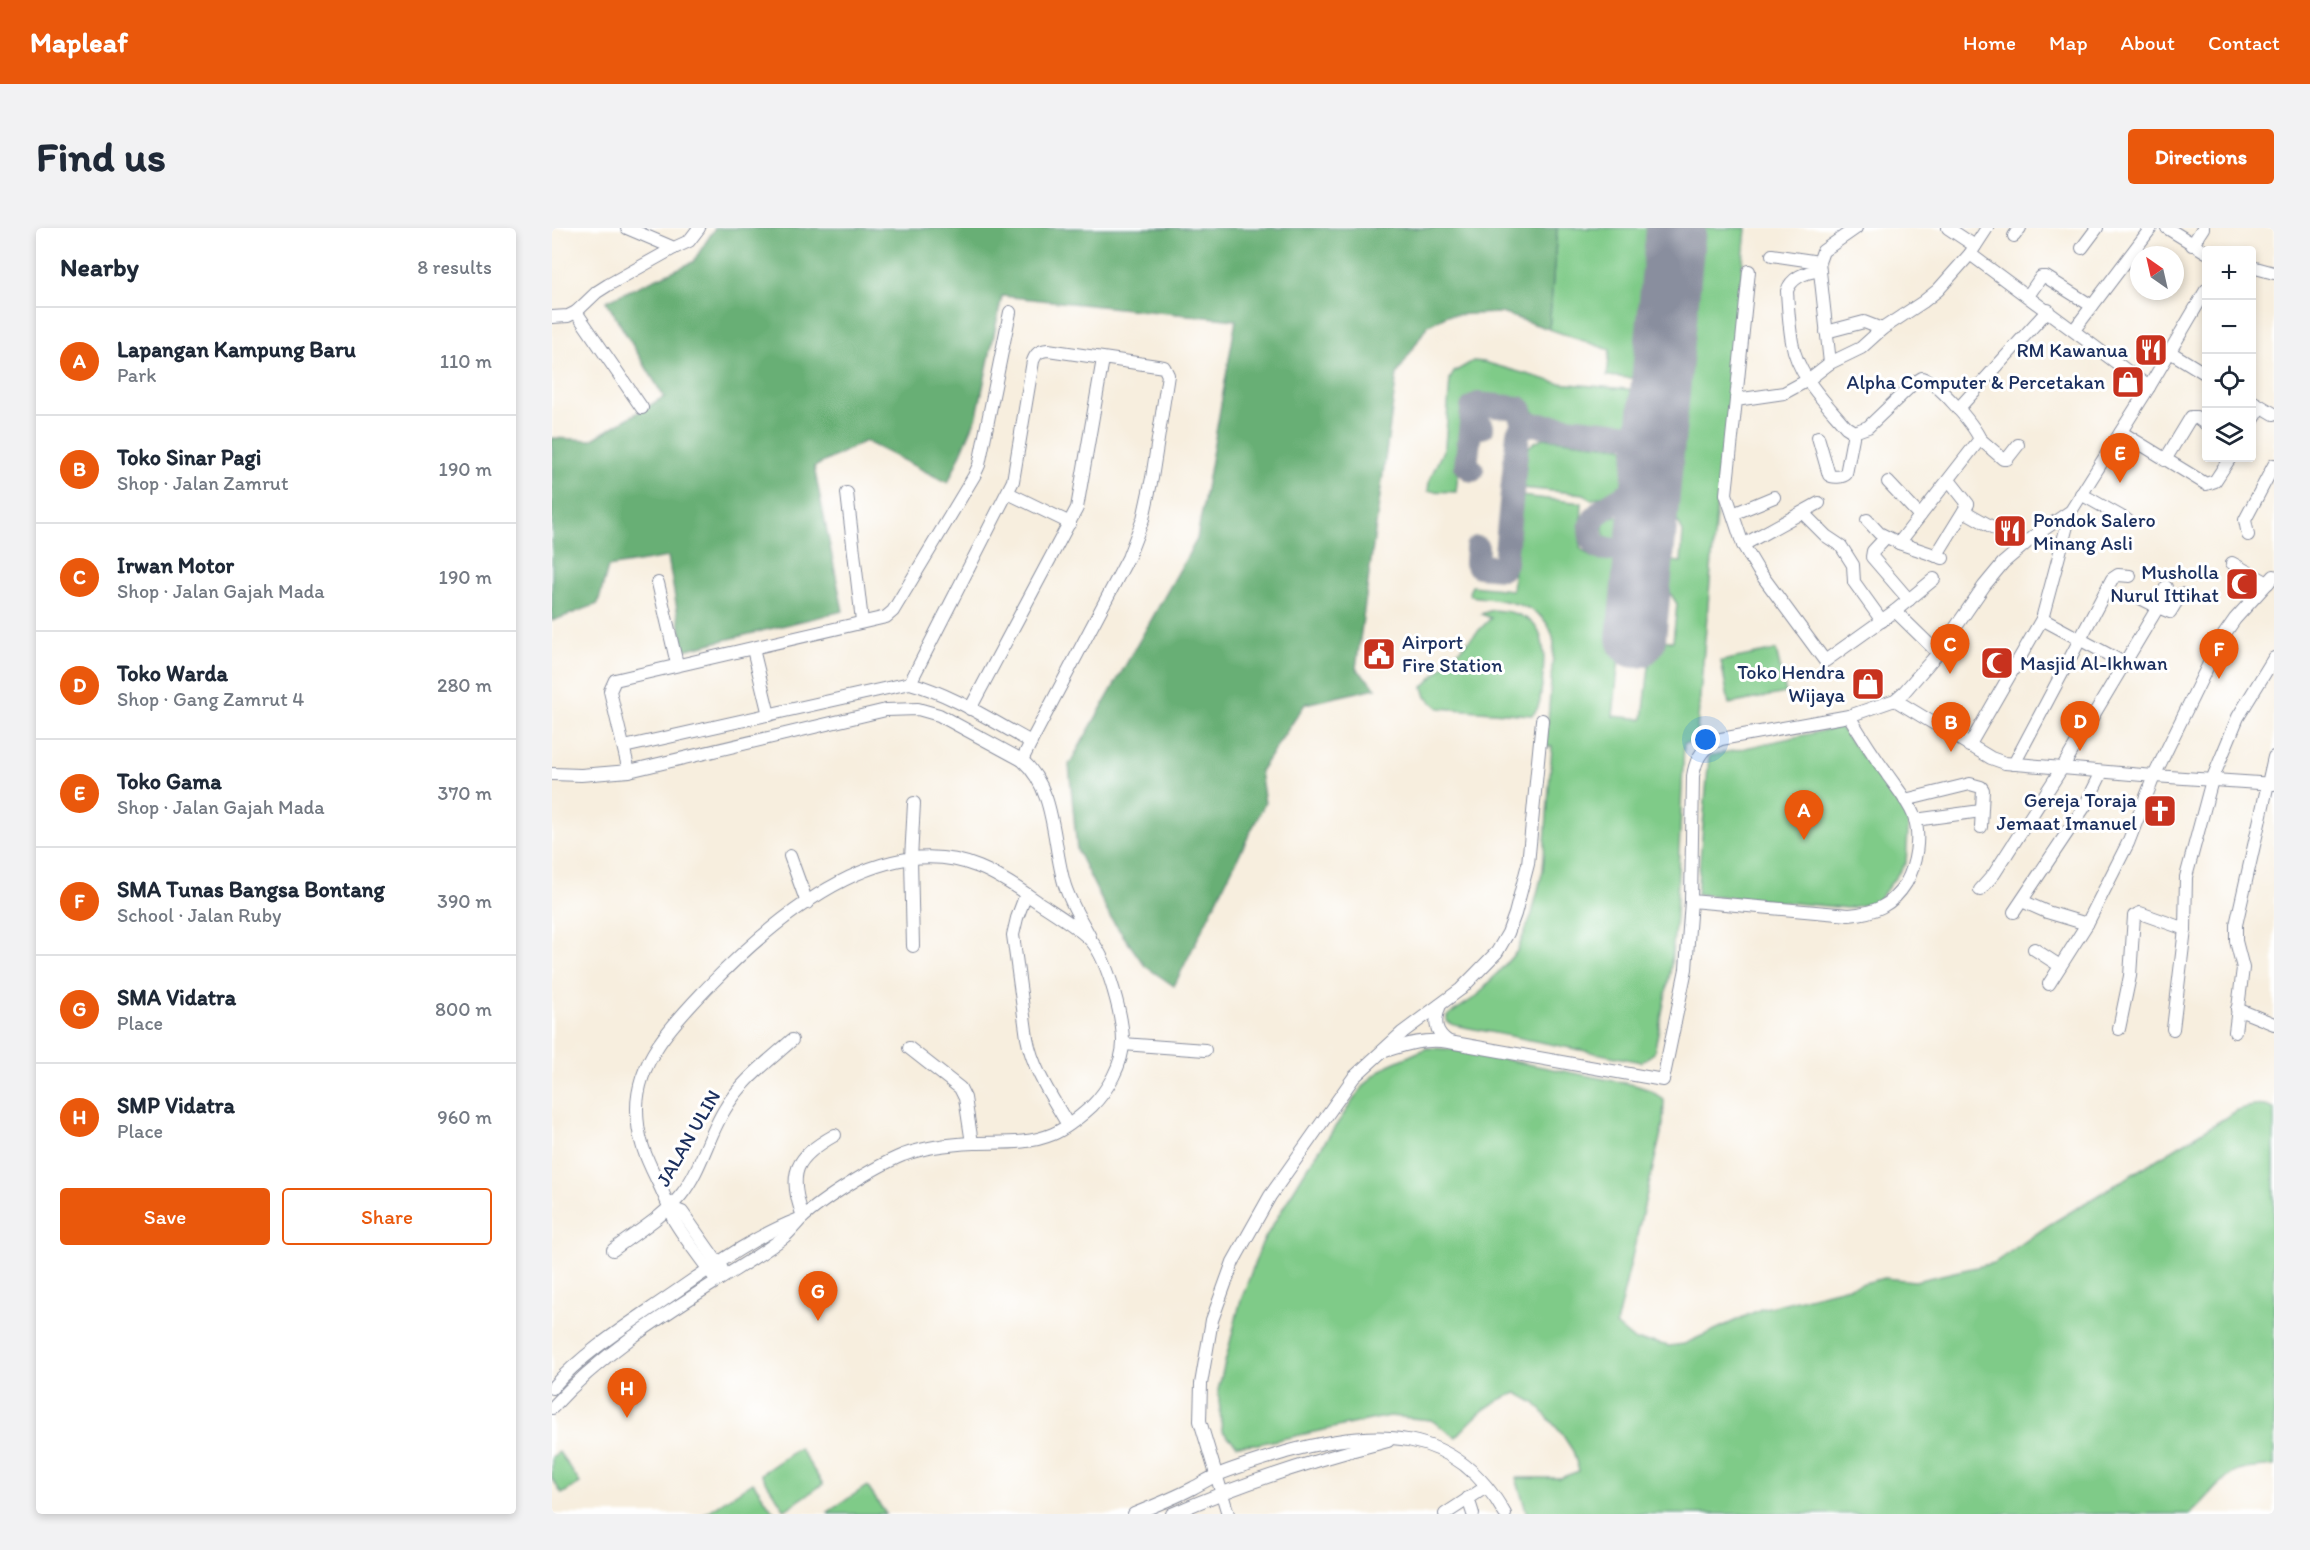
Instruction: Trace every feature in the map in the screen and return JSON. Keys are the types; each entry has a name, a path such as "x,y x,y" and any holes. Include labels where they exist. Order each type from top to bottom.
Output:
{"street":[{"path":"627,228 674,248"},
{"path":"552,317 568,316 576,312 608,285 689,242 699,228"},
{"path":"1830,363 1819,266 1823,251 1856,228"},
{"path":"1948,228 2028,297 2149,387"},
{"path":"1736,400 1784,393 1808,380 1830,363 1862,348 1881,329 1932,296 1972,250 1987,228"},
{"path":"2082,248 2097,228"},
{"path":"2074,330 2151,228"},
{"path":"2167,228 2202,250"},
{"path":"2192,245 2203,228"},
{"path":"1772,255 1819,266"},
{"path":"1819,266 1789,284 1787,291 1792,343 1808,380 1846,427 1854,432"},
{"path":"2256,268 2274,273"},
{"path":"1749,271 1726,494 1743,545 1758,570 1825,661 1882,621 1934,579"},
{"path":"2028,297 2038,280 2046,277 2092,306"},
{"path":"1969,746 2042,619 2072,511 2202,297"},
{"path":"1958,410 2048,310"},
{"path":"576,312 642,408"},
{"path":"629,771 610,691 612,684 622,677 886,617 893,611 974,476 984,443 1010,312"},
{"path":"1826,332 1864,322 1881,329"},
{"path":"910,683 1008,493 1016,469 1036,354 1048,350 1164,367 1168,375 1148,503 1128,558 1022,760"},
{"path":"2170,351 2202,371"},
{"path":"970,709 1070,523 1080,495 1103,359"},
{"path":"1854,432 1868,427 1922,378 1929,381 1958,410 1980,439 2003,459 2007,459 2018,445"},
{"path":"2256,404 2274,414"},
{"path":"2166,460 2191,417 2202,421"},
{"path":"1818,437 1829,475 1844,476 1854,432"},
{"path":"2121,432 2209,484 2215,481 2227,462"},
{"path":"1899,543 1980,439"},
{"path":"2248,535 2245,520 2274,465"},
{"path":"1867,520 1886,537 1940,557 1968,504 1949,480"},
{"path":"1887,482 1920,516"},
{"path":"846,493 862,621"},
{"path":"1008,493 1070,523"},
{"path":"2081,494 2127,520"},
{"path":"1733,514 1774,497"},
{"path":"1743,545 1819,503"},
{"path":"1964,511 2001,532 2019,549"},
{"path":"1378,1053 1416,1042 1449,1041 1663,1080 1686,969 1691,901 1693,777 1695,763 1701,752 1721,739 1849,716 1895,700 1938,653 1984,586 2019,549 2072,511"},
{"path":"1803,513 1826,536 1841,546 1852,561 1854,582 1882,621"},
{"path":"1852,561 1871,555 1886,537"},
{"path":"1871,555 1909,600"},
{"path":"2049,984 2087,924 2133,833 2154,776 2221,639 2271,580 2232,563"},
{"path":"2014,764 2112,579 2118,575 2130,576"},
{"path":"658,583 677,664"},
{"path":"1980,890 1994,874 2062,768 2158,607 2166,587"},
{"path":"2142,599 2170,612 2181,594"},
{"path":"1895,611 1938,653"},
{"path":"2042,619 2124,663"},
{"path":"753,649 769,715"},
{"path":"2173,1029 2185,929 2186,877 2212,780 2238,717 2274,658"},
{"path":"624,747 910,683 970,709 1031,742"},
{"path":"1895,700 1991,758 2014,764 2271,784"},
{"path":"552,774 581,775 629,771 864,714 903,708 918,709 939,715 1022,760 1033,770 1044,789 1065,887 1111,980 1123,1044 1110,1083 1094,1104 1055,1133 1015,1144 972,1143 930,1148 904,1155 857,1180 802,1217 779,1226 714,1267 612,1336 552,1388"},
{"path":"1691,901 1849,915 1866,914 1881,909 1900,893 1908,879 1916,855 1915,820 1905,800 1858,733 1849,716"},
{"path":"1228,1514 1200,1421 1201,1384 1212,1320 1233,1262 1270,1196 1325,1114 1354,1077 1378,1053 1461,989 1497,952 1508,933 1528,864 1542,720"},
{"path":"2235,1032 2242,968 2236,941 2236,925 2271,784 2274,757"},
{"path":"2087,924 2018,906 2085,806 2102,772"},
{"path":"1905,800 1973,784 1983,790 1981,827"},
{"path":"913,946 911,859 914,803"},
{"path":"1915,820 1981,811"},
{"path":"790,856 807,903"},
{"path":"722,1278 673,1219 650,1170 638,1130 636,1107 640,1082 659,1044 716,979 754,944 807,903 863,870 883,863 911,859 968,864 994,875 1026,894 1092,940"},
{"path":"1026,894 1017,918 1014,935 1014,951 1026,1038 1037,1072 1068,1125"},
{"path":"1062,919 1073,905"},
{"path":"2119,1029 2130,976 2134,916 2140,913 2185,929"},
{"path":"2034,948 2060,966"},
{"path":"1440,1005 1435,1018 1436,1027 1442,1037 1449,1041"},
{"path":"2237,1009 2274,1024"},
{"name":"JALAN ULIN","path":"613,1250 669,1207 688,1184 726,1106 744,1084 792,1040"},
{"path":"1123,1044 1205,1050"},
{"path":"909,1048 960,1088 965,1098 972,1143"},
{"path":"802,1217 795,1195 794,1184 797,1170 813,1147 835,1135"},
{"path":"552,1408 591,1368 615,1348 785,1236 802,1217"},
{"path":"1134,1514 1192,1489 1215,1476 1263,1459 1334,1440 1369,1436 1410,1439 1443,1451 1464,1465 1486,1486 1505,1514"},
{"path":"1172,1514 1221,1492 1336,1454 1395,1439"},
{"path":"1445,1514 1486,1486"},
{"path":"1468,1498 1473,1514"}],"green space":[{"path":"715,228 1557,228 1549,329 1501,313 1447,315 1427,326 1397,374 1356,668 1376,688 1305,704 1260,771 1265,803 1174,986 1145,966 1110,917 1077,850 1069,765 1197,539 1236,320 1002,296 977,416 948,483 865,441 814,467 843,611 684,650 668,557 608,567 598,604 552,621 552,438 591,440 664,397 606,301 693,262"},
{"path":"1557,228 1661,228 1647,370 1643,374 1628,378 1607,376 1610,350 1549,329"},
{"path":"1692,228 1746,228 1721,500 1717,502 1696,742 1684,743 1676,917 1670,973 1654,1053 1641,1062 1454,1025 1446,1021 1447,1016 1477,996 1517,951 1532,914 1543,870 1552,747 1546,746 1554,643 1550,629 1534,611 1510,602 1471,596 1469,592 1472,586 1512,590 1521,496 1582,503 1580,548 1591,557 1629,562 1613,716 1643,719 1652,640 1673,641 1677,604 1657,572 1659,560 1681,562 1683,532 1665,498"},
{"path":"1473,361 1558,383 1638,390 1645,399 1643,417 1638,423 1625,429 1547,421 1534,412 1530,405 1466,399 1456,492 1428,491 1429,481 1445,446 1450,379 1454,372"},
{"path":"1543,438 1622,447 1635,456 1638,463 1637,478 1616,491 1591,500 1584,494 1522,488 1526,449"},
{"path":"1616,516 1625,520 1629,529 1625,538 1616,542 1607,538 1603,529 1607,520"},
{"path":"1492,610 1523,616 1539,632 1544,655 1543,669 1540,702 1532,715 1439,708 1426,697 1423,687 1491,618 1481,614"},
{"path":"1776,650 1786,693 1729,704 1721,661"},
{"path":"1840,727 1909,817 1906,863 1877,902 1847,908 1697,894 1709,756"},
{"path":"1427,1048 1451,1049 1635,1085 1650,1090 1664,1100 1663,1125 1616,1325 1635,1341 1669,1346 1684,1344 1761,1309 1884,1278 1915,1281 1994,1263 2049,1225 2238,1110 2251,1106 2274,1109 2274,1466 2247,1469 2232,1474 2190,1514 1527,1514 1516,1478 1560,1478 1579,1471 1573,1451 1562,1434 1535,1403 1517,1393 1490,1405 1456,1437 1431,1420 1389,1416 1258,1444 1237,1445 1222,1431 1218,1390 1240,1303 1262,1243 1304,1173 1358,1093 1372,1077 1389,1065"},
{"path":"799,1448 823,1484 785,1510 761,1474"},
{"path":"559,1452 580,1483 562,1494 552,1479 552,1457"},
{"path":"753,1482 775,1514 705,1514"},
{"path":"867,1486 886,1514 829,1514 828,1512"}],"taxiway":[{"path":"1482,427 1471,422 1472,408 1478,404 1519,408 1521,418 1531,424"},
{"path":"1654,457 1649,443 1641,436 1658,421"},
{"path":"1471,422 1466,465 1472,470"},
{"path":"1477,548 1476,563 1479,566 1502,568 1505,563 1518,433 1523,427 1531,424 1641,436"},
{"path":"1645,553 1598,548 1591,536 1591,526 1596,516 1606,507 1652,483"}],"runway":[{"path":"1636,638 1676,228"}],"place":[{"name":"RM Kawanua","path":"2151,350"},
{"name":"Alpha Computer & Percetakan","path":"2128,382"},
{"name":"Toko Gama","path":"2120,483"},
{"name":"Pondok Salero Minang Asli","path":"2010,531"},
{"name":"Musholla Nurul Ittihat","path":"2242,584"},
{"name":"Airport Fire Station","path":"1379,654"},
{"name":"Masjid Al-Ikhwan","path":"1997,663"},
{"name":"Irwan Motor","path":"1950,674"},
{"name":"SMA Tunas Bangsa Bontang","path":"2219,679"},
{"name":"Toko Hendra Wijaya","path":"1868,684"},
{"name":"Toko Warda","path":"2080,751"},
{"name":"Toko Sinar Pagi","path":"1951,752"},
{"name":"Gereja Toraja Jemaat Imanuel","path":"2160,811"},
{"name":"Lapangan Kampung Baru","path":"1804,840"},
{"name":"SMA Vidatra","path":"818,1321"},
{"name":"SMP Vidatra","path":"627,1418"}]}
